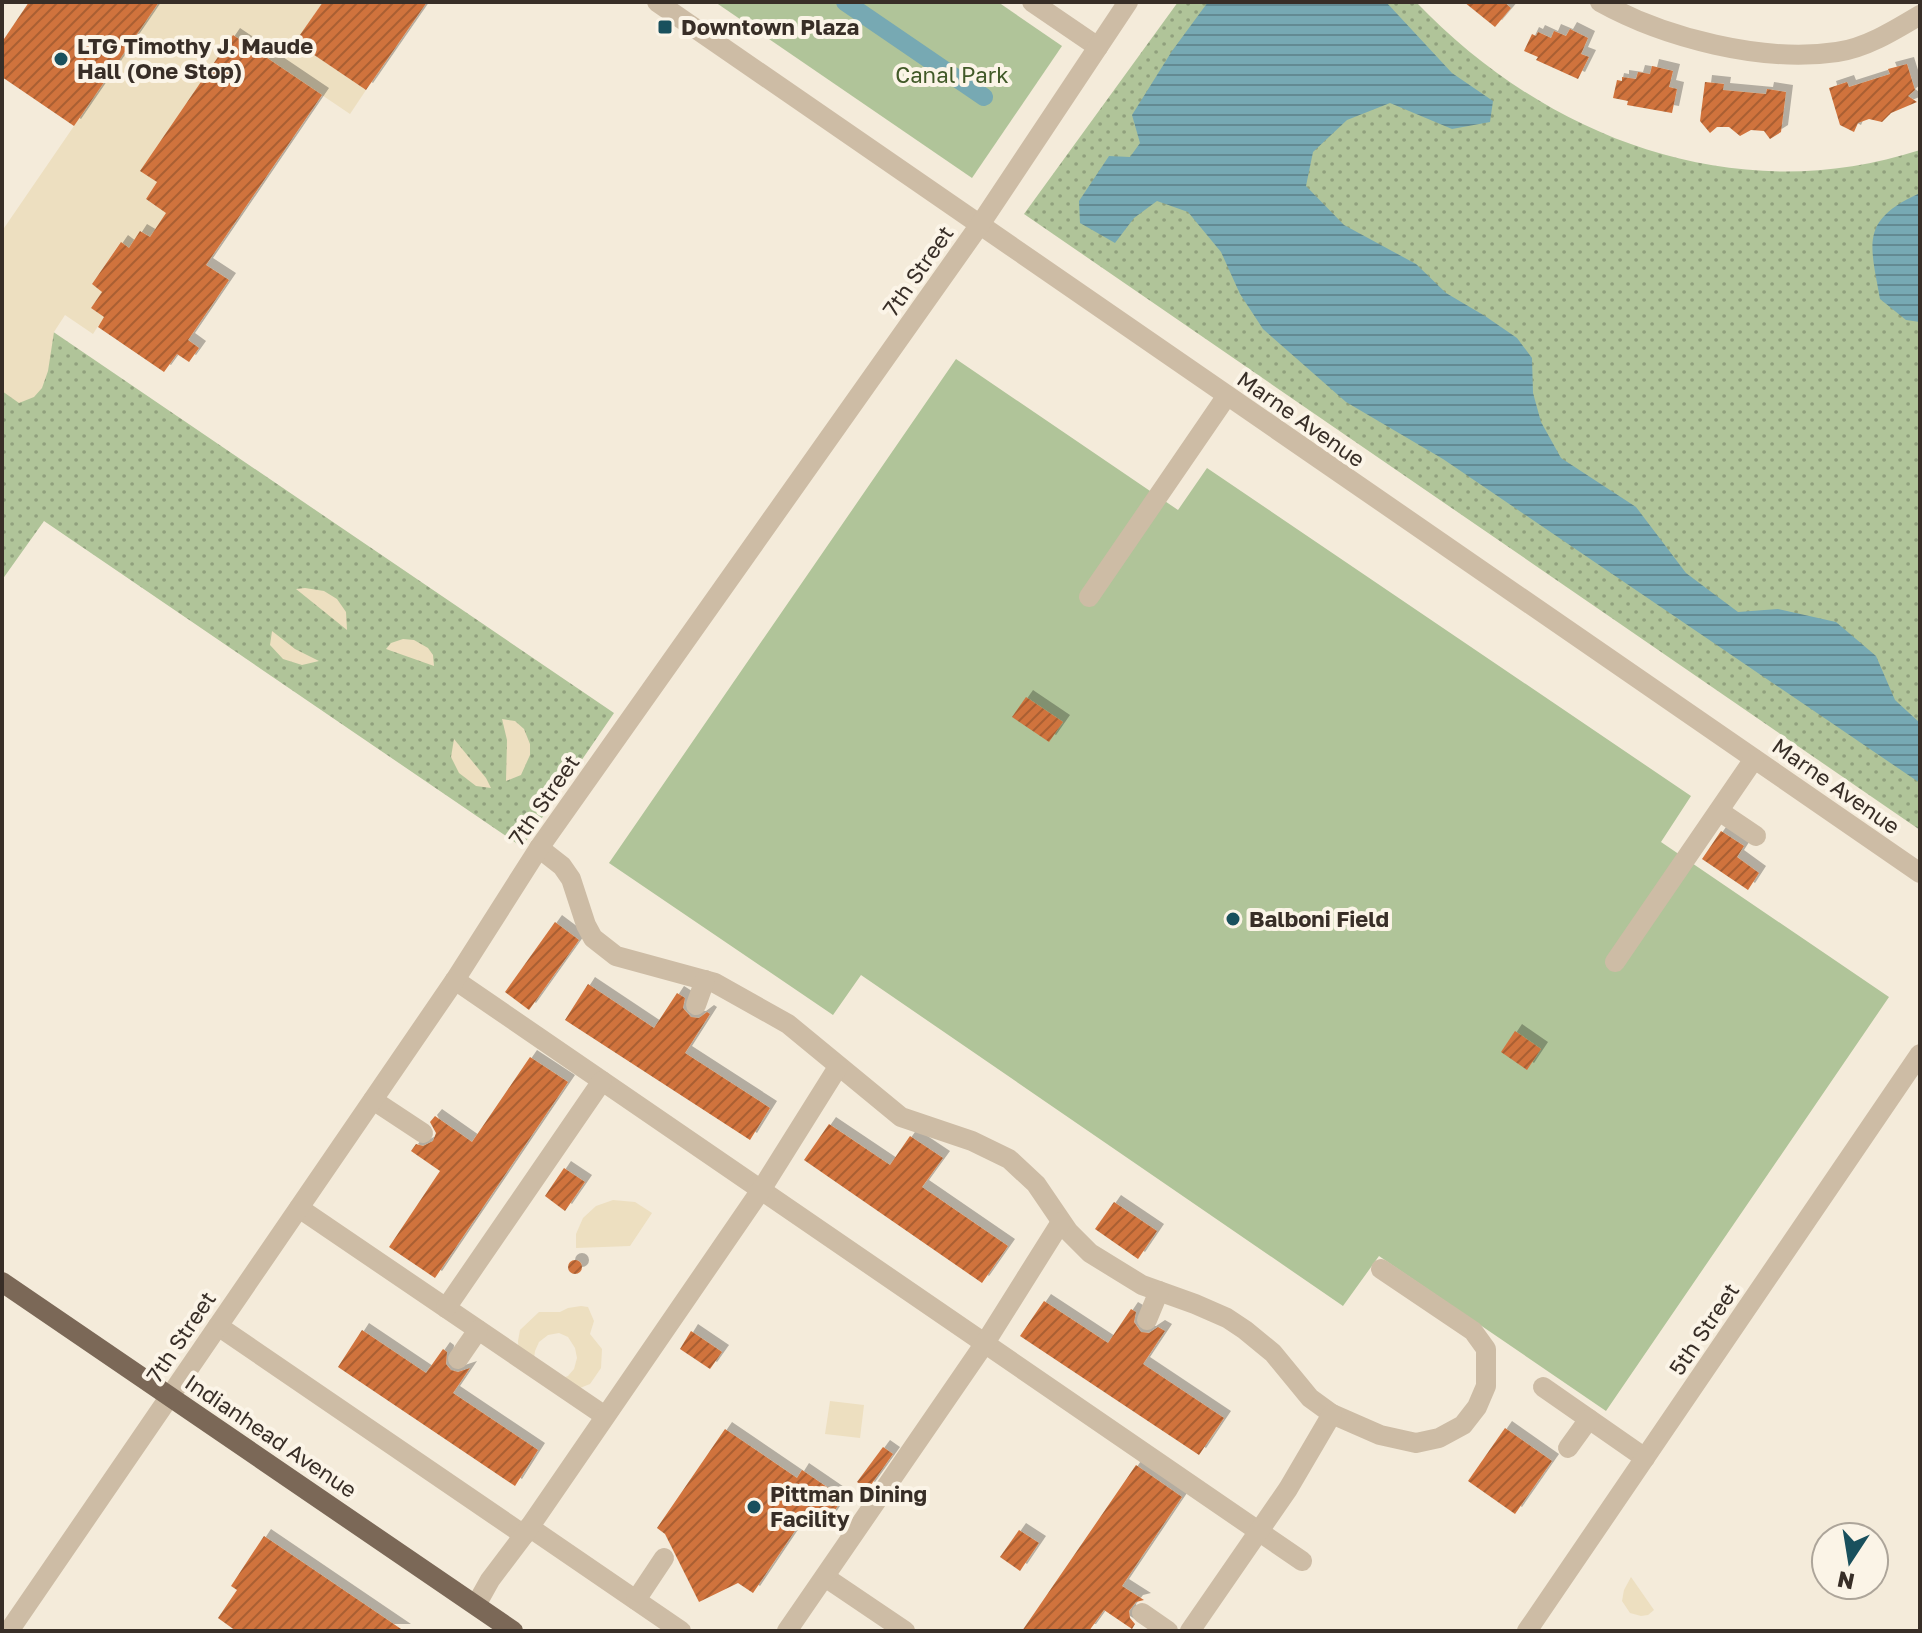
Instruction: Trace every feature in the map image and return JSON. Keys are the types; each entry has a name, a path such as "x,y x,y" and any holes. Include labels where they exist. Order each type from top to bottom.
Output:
{"main road":[{"name":"Indianhead Avenue","path":"2,1282 513,1631"}],"street":[{"name":"Marne Avenue","path":"657,2 1920,873"},
{"path":"1032,2 1098,47"},
{"name":"7th Street","path":"9,1631 455,980 539,848 981,223 1128,2"},
{"path":"1600,2 1659,29 1750,51 1794,55 1839,52 1879,38 1920,15"},
{"path":"1089,597 1226,397"},
{"path":"1615,962 1754,759"},
{"path":"1719,811 1756,836"},
{"path":"539,848 562,866 571,879 586,925 593,938 605,948 628,960 705,980 755,1004 788,1024 930,1139 972,1141 1009,1159 1036,1184 1061,1222 1090,1253 1142,1285 1227,1318 1273,1353 1310,1398 1332,1414 1380,1435 1416,1443 1439,1438 1463,1425 1477,1407 1486,1386 1486,1349 1473,1331 1381,1269"},
{"path":"455,980 1302,1561"},
{"path":"696,1005 705,980"},
{"name":"5th Street","path":"1527,1631 1920,1054"},
{"path":"476,1605 490,1580 527,1531 761,1190 838,1067"},
{"path":"446,1308 602,1081"},
{"path":"373,1100 423,1133"},
{"path":"299,1208 605,1416"},
{"path":"787,1631 985,1343 1061,1222"},
{"path":"1147,1320 1159,1291"},
{"path":"218,1326 681,1631"},
{"path":"458,1359 478,1330"},
{"path":"1543,1387 1645,1458"},
{"path":"1190,1631 1288,1489 1332,1414"},
{"path":"1568,1448 1589,1419"},
{"path":"636,1600 664,1558"},
{"path":"825,1577 905,1631"},
{"path":"1142,1613 1168,1631"}],"green space":[{"name":"Canal Park","path":"715,2 998,2 1062,46 972,178"},
{"path":"1178,2 1416,2 1468,50 1524,91 1584,125 1648,150 1714,166 1782,171 1851,166 1920,150 1920,830 1024,214"},
{"path":"2,297 614,713 522,847 44,521 2,580"},
{"name":"Balboni Field","path":"956,359 1178,510 1207,468 1691,796 1661,842 1889,997 1606,1411 1379,1256 1343,1306 861,975 833,1015 609,863"}],"shaded area":[{"path":"159,2 323,2 296,42 366,90 350,114 233,35 141,170 157,182 146,199 167,213 150,237 141,231 129,248 120,243 92,284 102,292 91,308 104,317 93,334 65,315 54,332 42,388 34,397 19,403 2,391 2,231"},
{"path":"296,589 324,591 337,599 346,612 347,630"},
{"path":"272,631 295,649 319,661 302,665 283,659 270,645"},
{"path":"403,639 414,640 428,648 433,655 434,666 386,649 391,643"},
{"path":"502,719 515,721 524,729 530,744 530,755 521,775 506,781 507,740"},
{"path":"454,739 491,788 476,786 459,773 451,757"},
{"path":"613,1200 635,1202 652,1213 630,1246 576,1248 576,1234 583,1218 596,1206"},
{"path":"588,1307 594,1321 590,1334 602,1349 601,1368 590,1384 570,1392 554,1381 568,1376 574,1369 577,1358 568,1337 559,1333 548,1335 539,1342 533,1367 519,1358 518,1341 520,1330 539,1312 560,1312"},
{"path":"830,1401 864,1405 860,1438 825,1434"},
{"path":"1631,1577 1654,1610 1648,1615 1630,1613 1622,1601"}],"water":[{"path":"1208,2 1386,2 1452,73 1493,101 1490,122 1452,129 1390,103 1347,120 1313,152 1306,186 1344,225 1416,264 1446,293 1517,338 1532,358 1533,393 1541,422 1561,458 1636,507 1686,573 1738,612 1778,609 1836,622 1876,656 1895,700 1920,723 1920,783 1443,459 1346,402 1263,329 1240,294 1221,252 1188,212 1157,201 1134,218 1115,243 1080,223 1079,201 1109,156 1130,157 1140,143 1132,115 1172,51"},
{"path":"1920,193 1920,322 1906,320 1880,299 1872,248 1878,224 1887,213"}],"building":[{"name":"LTG Timothy J. Maude Hall (One Stop)","path":"29,2 159,2 74,126 2,77 2,42"},
{"path":"323,2 427,2 366,90 295,42"},
{"path":"1464,2 1504,2 1511,8 1495,27"},
{"path":"1570,29 1588,38 1581,54 1589,57 1578,79 1536,60 1538,57 1524,51 1532,34 1536,36 1538,32 1551,38 1554,31 1566,36"},
{"path":"233,35 322,95 206,265 229,280 188,340 199,348 189,362 177,354 164,372 98,327 104,317 91,308 102,292 92,284 121,242 129,248 140,231 150,237 166,213 146,199 157,182 140,171"},
{"path":"1907,64 1915,90 1908,96 1917,102 1891,113 1882,122 1869,119 1858,123 1854,132 1840,125 1829,88 1847,82 1849,87 1890,74 1888,69"},
{"path":"1652,66 1673,71 1669,87 1677,89 1672,113 1627,105 1628,101 1613,98 1617,80 1622,81 1622,77 1636,79 1638,72 1650,74"},
{"path":"1705,82 1724,84 1723,90 1766,94 1767,89 1786,92 1781,132 1770,139 1764,131 1751,130 1740,136 1729,127 1717,127 1710,133 1700,121"},
{"path":"1026,697 1063,722 1049,742 1012,717"},
{"path":"1721,831 1744,846 1737,857 1759,873 1748,890 1702,859"},
{"path":"555,922 579,940 529,1010 505,992"},
{"path":"588,984 654,1028 677,993 685,998 683,1008 691,1017 699,1018 707,1012 710,1014 685,1053 770,1108 750,1140 565,1020"},
{"path":"1515,1031 1541,1049 1527,1070 1501,1052"},
{"path":"530,1057 568,1082 435,1278 389,1247 440,1171 411,1151 416,1144 423,1146 433,1141 436,1133 430,1122 435,1116 472,1142"},
{"path":"829,1124 890,1165 910,1136 943,1158 922,1187 1008,1246 982,1283 804,1160"},
{"path":"564,1168 585,1182 565,1211 545,1196"},
{"path":"1114,1202 1157,1231 1138,1259 1095,1229"},
{"path":"575,1260 582,1267 575,1274 568,1267"},
{"path":"1044,1301 1108,1343 1131,1309 1136,1312 1134,1322 1141,1332 1149,1333 1158,1327 1165,1331 1143,1364 1224,1418 1199,1455 1020,1336"},
{"path":"362,1330 426,1373 443,1349 447,1352 446,1364 451,1370 458,1372 470,1368 453,1393 538,1450 515,1486 338,1367"},
{"path":"691,1331 722,1352 710,1369 680,1349"},
{"path":"1505,1428 1552,1461 1515,1514 1468,1481"},
{"name":"Pittman Dining Facility","path":"725,1429 797,1478 802,1470 843,1498 823,1528 805,1516 753,1593 738,1583 699,1602 665,1534 657,1528"},
{"path":"883,1447 893,1454 868,1489 857,1482"},
{"path":"1136,1465 1182,1497 1122,1586 1144,1600 1136,1602 1129,1611 1135,1624 1132,1629 1104,1610 1089,1631 1022,1631"},
{"path":"1019,1530 1039,1543 1020,1571 1000,1557"},
{"path":"264,1536 404,1631 236,1631 218,1618 237,1590 231,1586"}],"waterway":[{"path":"845,2 984,97"}],"place":[{"name":"Downtown Plaza","path":"665,27"},
{"name":"LTG Timothy J. Maude Hall (One Stop)","path":"61,59"},
{"name":"Balboni Field","path":"1233,919"},
{"name":"Pittman Dining Facility","path":"754,1507"}]}
